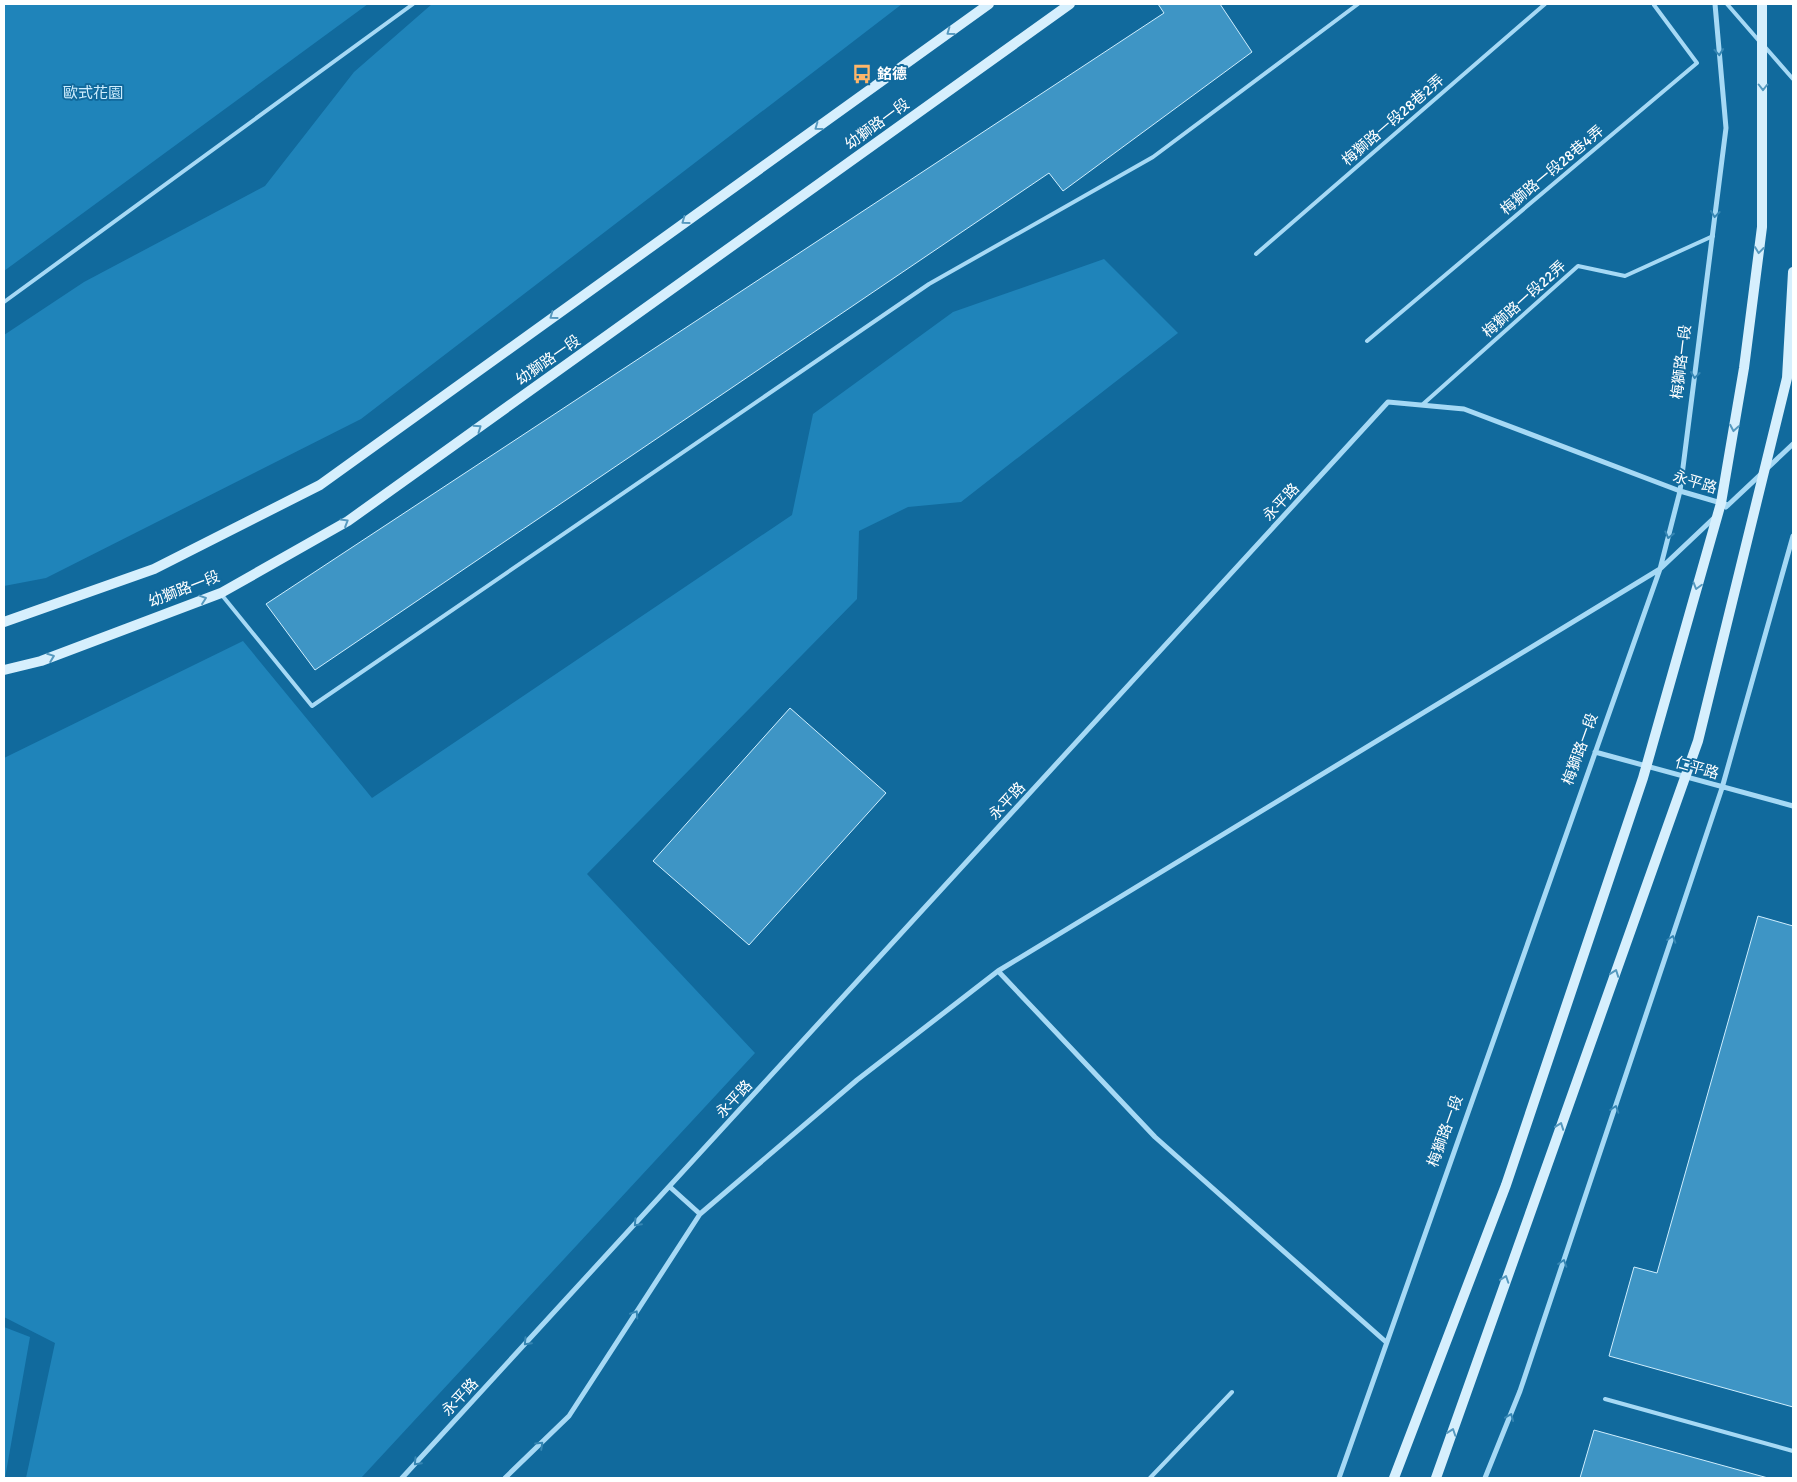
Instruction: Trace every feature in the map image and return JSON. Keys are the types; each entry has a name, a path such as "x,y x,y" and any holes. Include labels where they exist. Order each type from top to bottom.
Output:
{"street":[{"name":"幼獅路一段","path":"4,622 154,569 320,485 989,4"},
{"name":"幼獅路一段","path":"4,670 41,661 220,593 348,521 1070,4"},
{"name":"梅獅路一段","path":"1339,1478 1660,569 1680,491 1726,128 1714,4"},
{"path":"1394,1478 1506,1185 1644,778 1721,503 1744,368 1762,227 1762,4"},
{"path":"1436,1478 1698,741 1787,378 1793,272"},
{"name":"永平路","path":"402,1478 1388,402 1464,409 1680,491 1728,505"},
{"path":"505,1478 570,1416 700,1214 857,1080 998,971 1660,569 1793,444"},
{"path":"1486,1478 1520,1392 1722,788 1793,536"},
{"name":"仁平路","path":"1595,752 1793,806"},
{"path":"998,971 1155,1138 1386,1342"},
{"path":"670,1187 700,1214"}],"lane":[{"path":"4,302 413,4"},
{"path":"220,593 312,706 929,284 1153,157 1358,4"},
{"name":"梅獅路一段28巷2弄","path":"1256,254 1545,4"},
{"name":"梅獅路一段28巷4弄","path":"1367,341 1697,63 1655,4"},
{"path":"1727,4 1793,79"},
{"name":"梅獅路一段22弄","path":"1422,405 1578,266 1625,276 1712,236"},
{"path":"1150,1478 1232,1392"},
{"path":"1605,1399 1793,1451"}],"green space":[{"name":"歐式花園","path":"4,4 368,4 4,271"},
{"path":"432,4 902,4 361,419 46,578 4,586 4,335 84,282 265,186 354,72"},
{"path":"1104,259 1178,333 961,502 908,507 859,531 857,599 587,874 755,1053 361,1478 26,1478 55,1343 4,1317 4,758 243,641 372,798 792,515 813,414 953,312"},
{"path":"4,1327 30,1337 5,1478 4,1478"}],"building":[{"path":"1158,4 1220,4 1252,52 1063,191 1049,173 315,670 266,604 1164,13"},
{"path":"790,708 886,793 749,945 653,861"},
{"path":"1758,916 1793,926 1793,1407 1609,1356 1634,1267 1657,1273"},
{"path":"1594,1430 1768,1478 1580,1478"}],"place":[{"name":"銘德","path":"862,74"}]}
